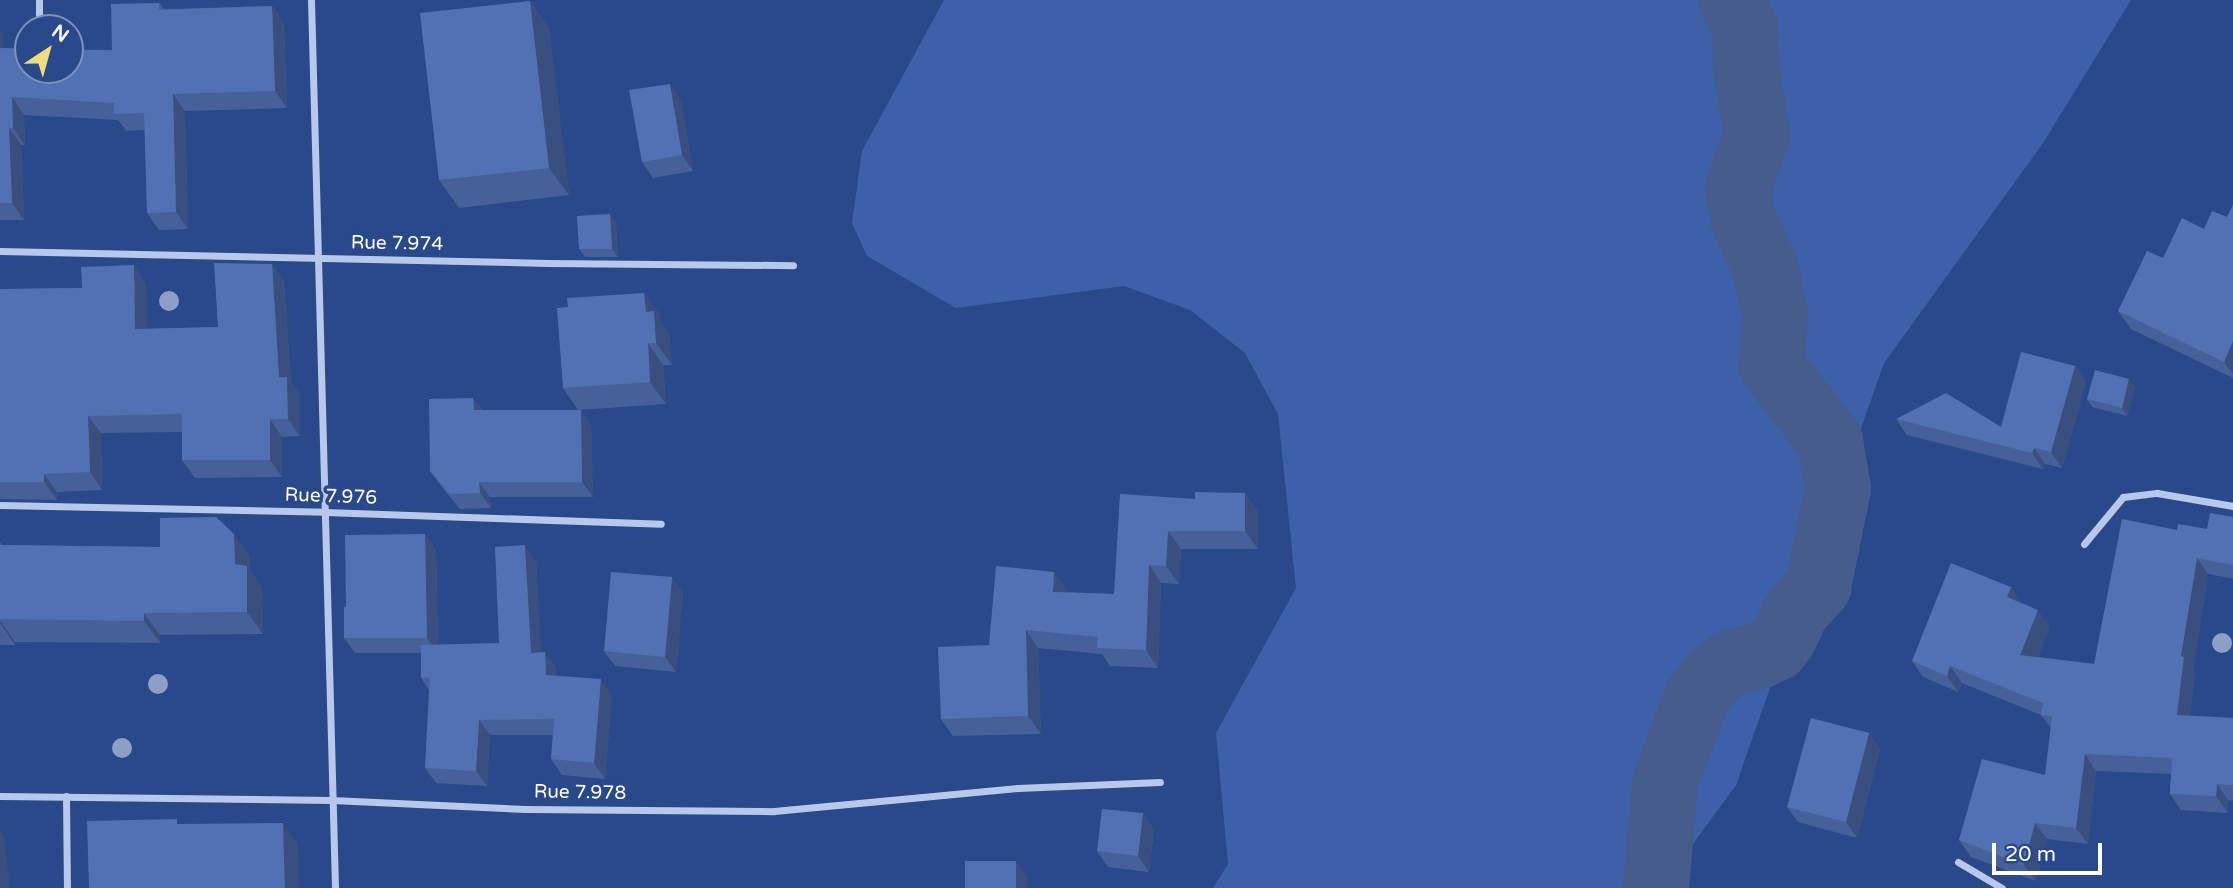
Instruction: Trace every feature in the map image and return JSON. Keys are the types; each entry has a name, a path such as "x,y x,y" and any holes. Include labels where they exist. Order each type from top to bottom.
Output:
{"street":[{"path":"311,0 335,888"},
{"name":"Rue 7.974","path":"0,251 793,265"},
{"path":"2084,544 2123,497 2157,493 2233,506"},
{"name":"Rue 7.976","path":"0,505 325,512 661,524"},
{"name":"Rue 7.978","path":"0,796 332,800 525,809 774,811 1018,788 1160,782"},
{"path":"66,796 67,888"},
{"path":"1958,862 2002,888"}],"shaded area":[{"path":"944,0 2131,0 2043,143 1884,363 1736,785 1661,888 1213,888 1228,864 1216,733 1296,588 1278,414 1245,353 1190,310 1124,286 956,308 867,256 852,223 862,151"}],"building":[{"path":"530,1 549,168 439,180 420,13"},
{"path":"159,3 159,10 272,6 275,91 173,94 176,212 147,213 144,113 114,114 114,103 12,97 13,128 9,128 12,203 0,203 0,48 14,48 14,84 84,84 84,50 112,50 111,4"},
{"path":"670,84 682,155 642,162 629,90"},
{"path":"2233,205 2233,341 2224,362 2118,311 2147,251 2163,258 2182,218 2204,229 2212,211 2227,217"},
{"path":"610,214 612,249 579,249 577,216"},
{"path":"214,263 272,264 279,377 287,377 288,419 270,419 270,460 182,460 182,414 88,416 90,472 44,474 44,482 0,482 0,289 82,288 81,267 134,265 135,329 218,327"},
{"path":"644,293 646,312 654,311 656,343 648,343 650,382 563,388 557,308 568,307 567,298"},
{"path":"2021,352 2075,366 2051,452 2034,448 2032,453 1896,419 1946,393 2001,427"},
{"path":"2095,370 2129,379 2122,408 2087,399"},
{"path":"473,398 474,410 581,410 582,482 479,482 480,493 450,494 430,471 429,399"},
{"path":"1195,492 1245,493 1245,531 1168,531 1166,566 1149,565 1146,650 1097,648 1098,637 1026,630 1028,716 941,719 938,647 989,645 996,566 1054,572 1053,592 1114,594 1120,494 1195,499"},
{"path":"2210,513 2233,517 2233,565 2197,558 2181,656 2184,657 2177,715 2233,718 2233,785 2217,784 2216,796 2170,794 2172,758 2085,754 2076,828 2035,823 2024,865 1959,840 1982,759 2045,775 2052,716 2041,715 2043,703 1950,666 1947,676 1912,661 1951,563 2011,587 2007,597 2038,610 2020,655 2094,664 2122,519 2177,530 2178,524 2207,529"},
{"path":"216,517 234,534 235,564 247,566 247,612 144,613 144,621 0,619 0,545 160,547 160,518"},
{"path":"425,534 427,638 344,638 345,535"},
{"path":"525,545 531,653 545,652 546,675 601,679 594,763 551,759 554,719 479,720 476,771 425,768 430,678 421,678 421,645 499,643 495,547"},
{"path":"611,572 672,577 665,657 604,651"},
{"path":"1811,718 1869,733 1846,822 1787,807"},
{"path":"1102,809 1143,813 1138,856 1097,851"},
{"path":"177,819 177,824 283,823 285,888 89,888 87,821"},
{"path":"965,861 1016,861 1016,888 965,888"}],"waterway":[{"path":"1656,888 1665,782 1697,697 1712,678 1729,664 1776,648 1785,636 1796,611 1818,587 1838,489 1830,441 1772,366 1775,315 1766,269 1743,219 1738,189 1757,134 1746,68 1745,29 1732,0"}]}
